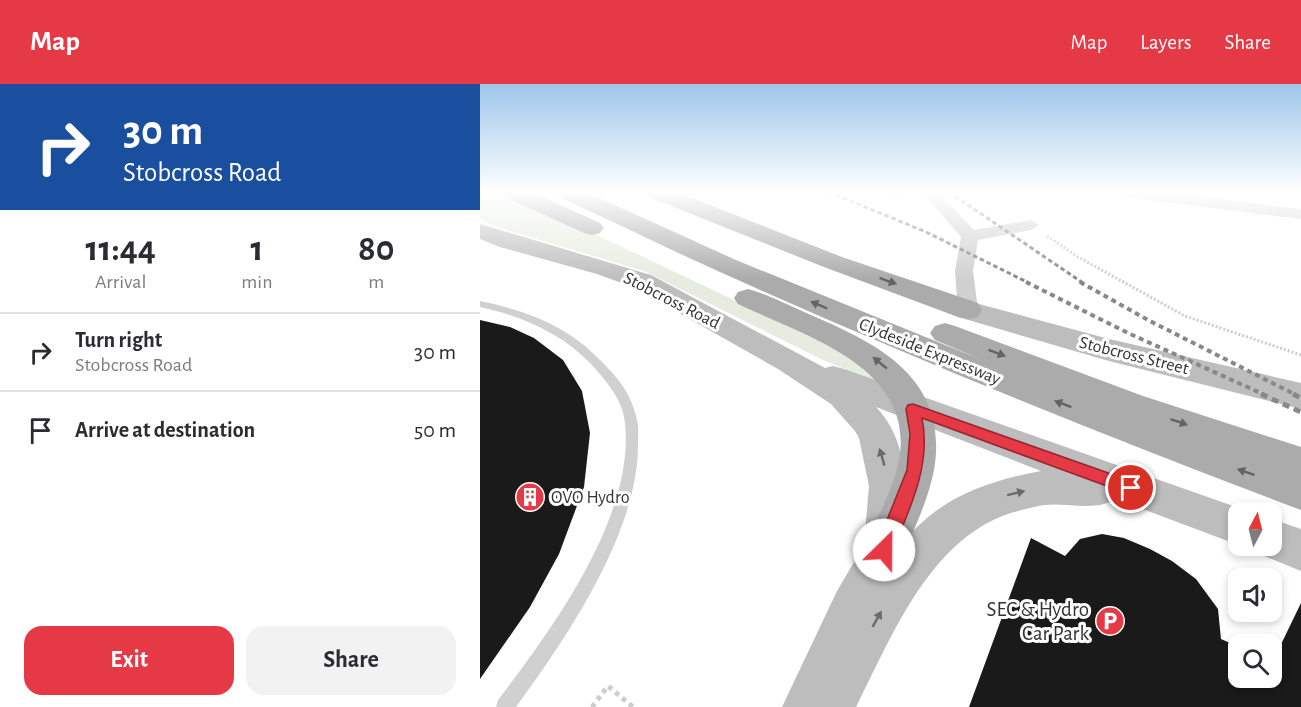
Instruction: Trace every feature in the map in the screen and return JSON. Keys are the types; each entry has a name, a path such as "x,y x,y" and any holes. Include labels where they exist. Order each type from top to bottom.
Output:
{"main road":[{"path":"577,221 860,349 878,361 899,381 913,409 918,434 915,470 884,550"},
{"name":"Clydeside Expressway","path":"631,221 727,265 937,342 1301,463"},
{"name":"Clydeside Expressway","path":"673,221 1145,436 1301,492"},
{"path":"730,221 833,262 980,314"}],"street":[{"path":"961,221 975,234"},
{"path":"975,234 1030,225"},
{"path":"975,234 964,271 980,314"},
{"name":"Stobcross Road","path":"482,235 606,268 642,281 789,361 843,395 867,421 876,435 888,486 884,550 853,608 807,707"},
{"name":"Stobcross Street","path":"980,314 1109,350 1301,396"},
{"name":"Stobcross Road","path":"789,361 913,409 1228,523"},
{"path":"829,707 906,569 944,527 968,510 989,500 1045,487 1075,485 1151,495"},
{"path":"1282,543 1301,550"}],"lane":[{"path":"480,304 531,317 559,331 580,346 618,387 626,404 632,434 632,451 624,492 603,552 560,631 505,707"}],"path":[{"path":"1030,225 1078,257 1185,316 1301,355"},
{"path":"592,707 608,686 633,707"}],"shaded area":[{"path":"484,221 567,221 863,361 887,387 821,359 644,271"}],"building":[{"name":"OVO Hydro","path":"480,320 510,327 534,338 563,360 582,391 590,433 584,487 559,554 530,607 480,679"},
{"name":"SEC & Hydro Car Park","path":"1102,534 1124,538 1172,561 1196,579 1218,609 1221,639 1228,642 1228,688 1282,688 1282,642 1301,603 1301,707 969,707 1031,538 1065,556 1080,539"}],"railway":[{"path":"900,221 1029,283"},
{"path":"992,221 1083,283"},
{"path":"1026,282 1128,333 1265,395"},
{"path":"1080,282 1148,320 1296,395"},
{"path":"1261,394 1301,412"},
{"path":"1293,394 1301,398"}],"place":[{"name":"OVO Hydro","path":"530,497"},
{"name":"SEC & Hydro Car Park","path":"1110,621"}],"route":[{"path":"884,550 915,470 918,434 913,409 1131,488"}]}
